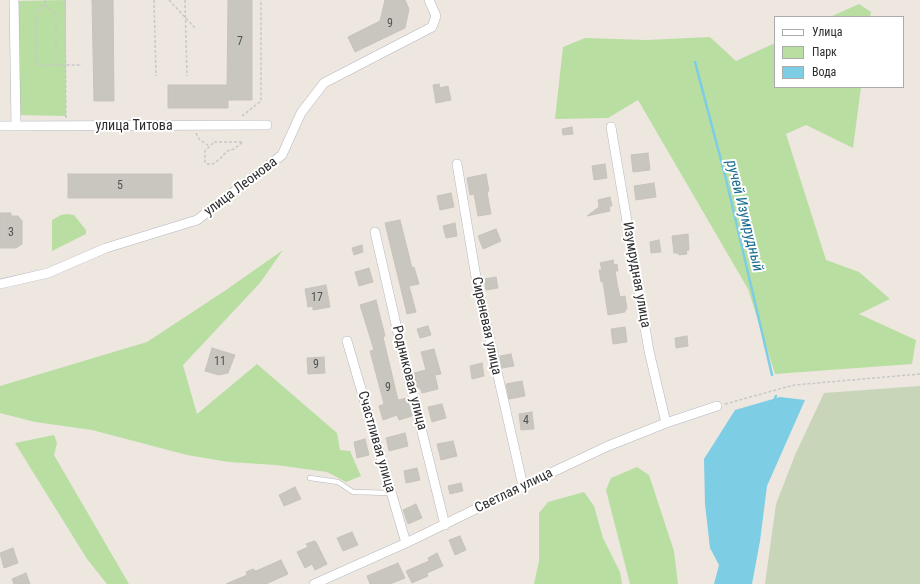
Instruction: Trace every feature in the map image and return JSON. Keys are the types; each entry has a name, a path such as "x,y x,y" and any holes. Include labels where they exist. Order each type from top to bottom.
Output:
{"street":[{"path":"14,0 16,126"},
{"name":"улица Леонова","path":"0,284 48,273 106,248 197,220 282,155 301,113 324,83 432,27 436,16 429,0"},
{"name":"улица Титова","path":"0,126 268,125"},
{"name":"Изумрудная улица","path":"611,127 648,351 666,422"},
{"name":"Сиреневая улица","path":"457,164 477,284 522,486"},
{"name":"Родниковая улица","path":"375,232 404,362 445,525"},
{"name":"Счастливая улица","path":"347,341 406,543"},
{"name":"Светлая улица","path":"314,584 445,525 522,486 608,446 666,422 718,406"}],"lane":[{"path":"310,478 338,482 353,492 391,493"}],"path":[{"path":"45,0 45,5"},
{"path":"65,0 66,126"},
{"path":"154,0 156,76"},
{"path":"168,0 196,29"},
{"path":"185,0 187,76"},
{"path":"239,118 262,101 261,0"},
{"path":"45,5 36,12 36,65 82,65"},
{"path":"45,5 56,13 56,65"},
{"path":"193,126 199,139 209,146"},
{"path":"214,142 242,142 234,149 227,151 220,160 213,164 205,162 205,151 209,146 214,142"},
{"path":"718,406 794,385 920,374"}],"green space":[{"path":"66,0 66,116 18,115 16,1"},
{"path":"859,4 871,12 870,16 832,16"},
{"path":"710,37 736,61 774,43 774,88 861,88 853,148 806,125 786,134 826,260 859,272 890,299 859,314 916,340 912,364 775,374 748,289 638,100 608,118 555,119 563,47 585,38 646,40"},
{"path":"61,215 74,215 86,230 86,234 52,251 52,220"},
{"path":"283,250 260,283 183,365 197,414 257,364 337,433 340,450 350,451 361,476 346,482 327,472 276,465 229,462 187,455 92,430 35,422 0,413 0,386 147,342"},
{"path":"920,386 920,584 765,584 776,504 795,455 824,393"},
{"path":"54,435 57,443 54,455 129,584 107,584 87,559 15,443"},
{"path":"637,467 649,475 674,551 678,584 630,584 606,490 611,478"},
{"path":"584,492 594,506 603,538 620,572 622,584 534,584 539,561 539,513 548,502"}],"water":[{"path":"780,397 805,400 767,486 760,541 752,584 714,584 719,565 710,548 705,504 704,459 735,410"}],"building":[{"path":"92,0 113,0 114,101 94,101"},
{"path":"228,0 252,0 252,100 228,100 228,108 168,108 168,85 227,85"},
{"path":"385,0 405,0 409,9 405,28 355,52 348,37 380,21"},
{"path":"439,84 440,88 448,86 451,100 436,103 433,85"},
{"path":"572,127 573,134 563,135 562,129"},
{"path":"648,153 650,170 633,172 631,155"},
{"path":"605,164 607,178 594,180 592,166"},
{"path":"68,174 172,174 172,198 68,198"},
{"path":"486,174 489,191 487,192 491,214 478,216 474,194 470,195 467,178"},
{"path":"654,183 656,197 636,200 634,186"},
{"path":"451,193 454,207 440,210 437,196"},
{"path":"610,197 612,206 609,206 610,211 587,216 599,207 598,200"},
{"path":"0,213 11,213 11,216 18,216 22,221 22,244 16,248 0,248"},
{"path":"400,220 412,268 414,267 419,284 409,286 416,312 407,314 385,223"},
{"path":"455,223 457,236 446,238 443,226"},
{"path":"496,229 501,241 483,249 478,236"},
{"path":"688,234 689,250 686,251 687,254 679,255 678,253 674,253 672,236"},
{"path":"659,240 661,252 651,253 650,242"},
{"path":"362,245 363,252 354,255 352,248"},
{"path":"613,260 614,265 617,264 618,271 615,271 620,297 625,296 627,309 625,312 608,315 603,282 601,282 599,270 602,270 600,263"},
{"path":"369,268 373,282 359,286 355,272"},
{"path":"496,277 498,288 486,290 484,279"},
{"path":"326,285 330,307 313,310 313,306 308,307 305,289"},
{"path":"376,300 398,400 407,398 412,416 399,420 397,415 383,420 379,406 384,404 370,351 374,350 360,305"},
{"path":"428,326 431,335 420,338 417,329"},
{"path":"625,327 627,342 613,344 611,329"},
{"path":"687,336 688,346 676,348 675,338"},
{"path":"212,348 235,355 228,373 219,375 205,371"},
{"path":"434,349 441,374 435,375 438,389 422,393 420,388 417,388 414,373 426,370 421,352"},
{"path":"511,354 514,366 502,368 500,356"},
{"path":"324,357 325,373 308,374 307,358"},
{"path":"482,363 484,376 472,379 470,366"},
{"path":"522,381 525,396 509,399 506,384"},
{"path":"442,404 446,418 432,422 428,407"},
{"path":"532,412 534,429 521,430 519,414"},
{"path":"405,433 408,446 389,451 386,438"},
{"path":"365,439 369,455 357,458 354,442"},
{"path":"453,441 457,456 441,460 437,444"},
{"path":"417,468 420,480 406,483 404,471"},
{"path":"461,483 463,491 450,494 448,486"},
{"path":"295,487 301,499 284,506 279,495"},
{"path":"416,504 422,518 408,524 403,510"},
{"path":"352,532 358,545 343,551 337,538"},
{"path":"460,536 466,550 455,555 449,540"},
{"path":"314,541 316,542 327,564 315,570 312,564 305,568 297,552 308,547 306,544"},
{"path":"13,548 18,563 4,568 0,553"},
{"path":"437,553 443,566 427,573 428,576 412,583 406,571 429,561 428,558"},
{"path":"281,560 288,574 266,584 226,584 247,575 246,572 253,569 256,571"},
{"path":"398,563 405,578 390,584 370,584 367,576"},
{"path":"26,573 30,584 14,584 12,579"}],"waterway":[{"name":"ручей Изумрудный","path":"695,62 726,179 772,375"}]}
